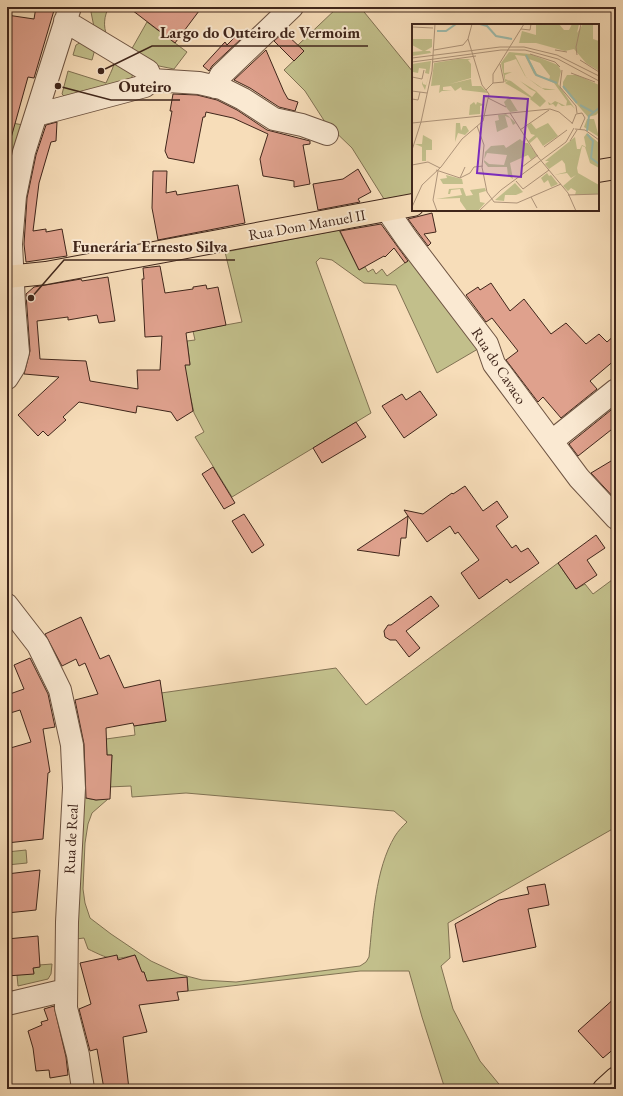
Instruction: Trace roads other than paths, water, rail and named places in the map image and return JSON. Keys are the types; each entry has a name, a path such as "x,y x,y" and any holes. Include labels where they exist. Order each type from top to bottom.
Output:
{"main road":[{"path":"599,171 616,168"},
{"name":"Rua Dom Manuel II","path":"10,277 46,273 412,205"},
{"path":"604,1089 616,1078"}],"street":[{"path":"215,87 221,75 292,7"},
{"path":"7,378 14,367 18,352 10,277 15,196 19,174 68,14 148,71 152,80"},
{"path":"36,116 145,86 152,80 199,83 215,87 243,99 274,119 302,125 327,134"},
{"name":"Rua do Cavaco","path":"387,210 407,239 487,344 494,364 579,478 616,518"},
{"path":"552,442 616,390"},
{"name":"Rua de Real","path":"7,605 38,645 60,690 72,745 74,767 67,922 66,1008 78,1055 83,1089"},
{"path":"7,1004 66,990"}],"place":[{"name":"Largo do Outeiro de Vermoim","path":"101,71"},
{"name":"Outeiro","path":"58,86"},
{"name":"Funerária Ernesto Silva","path":"31,298"}]}
